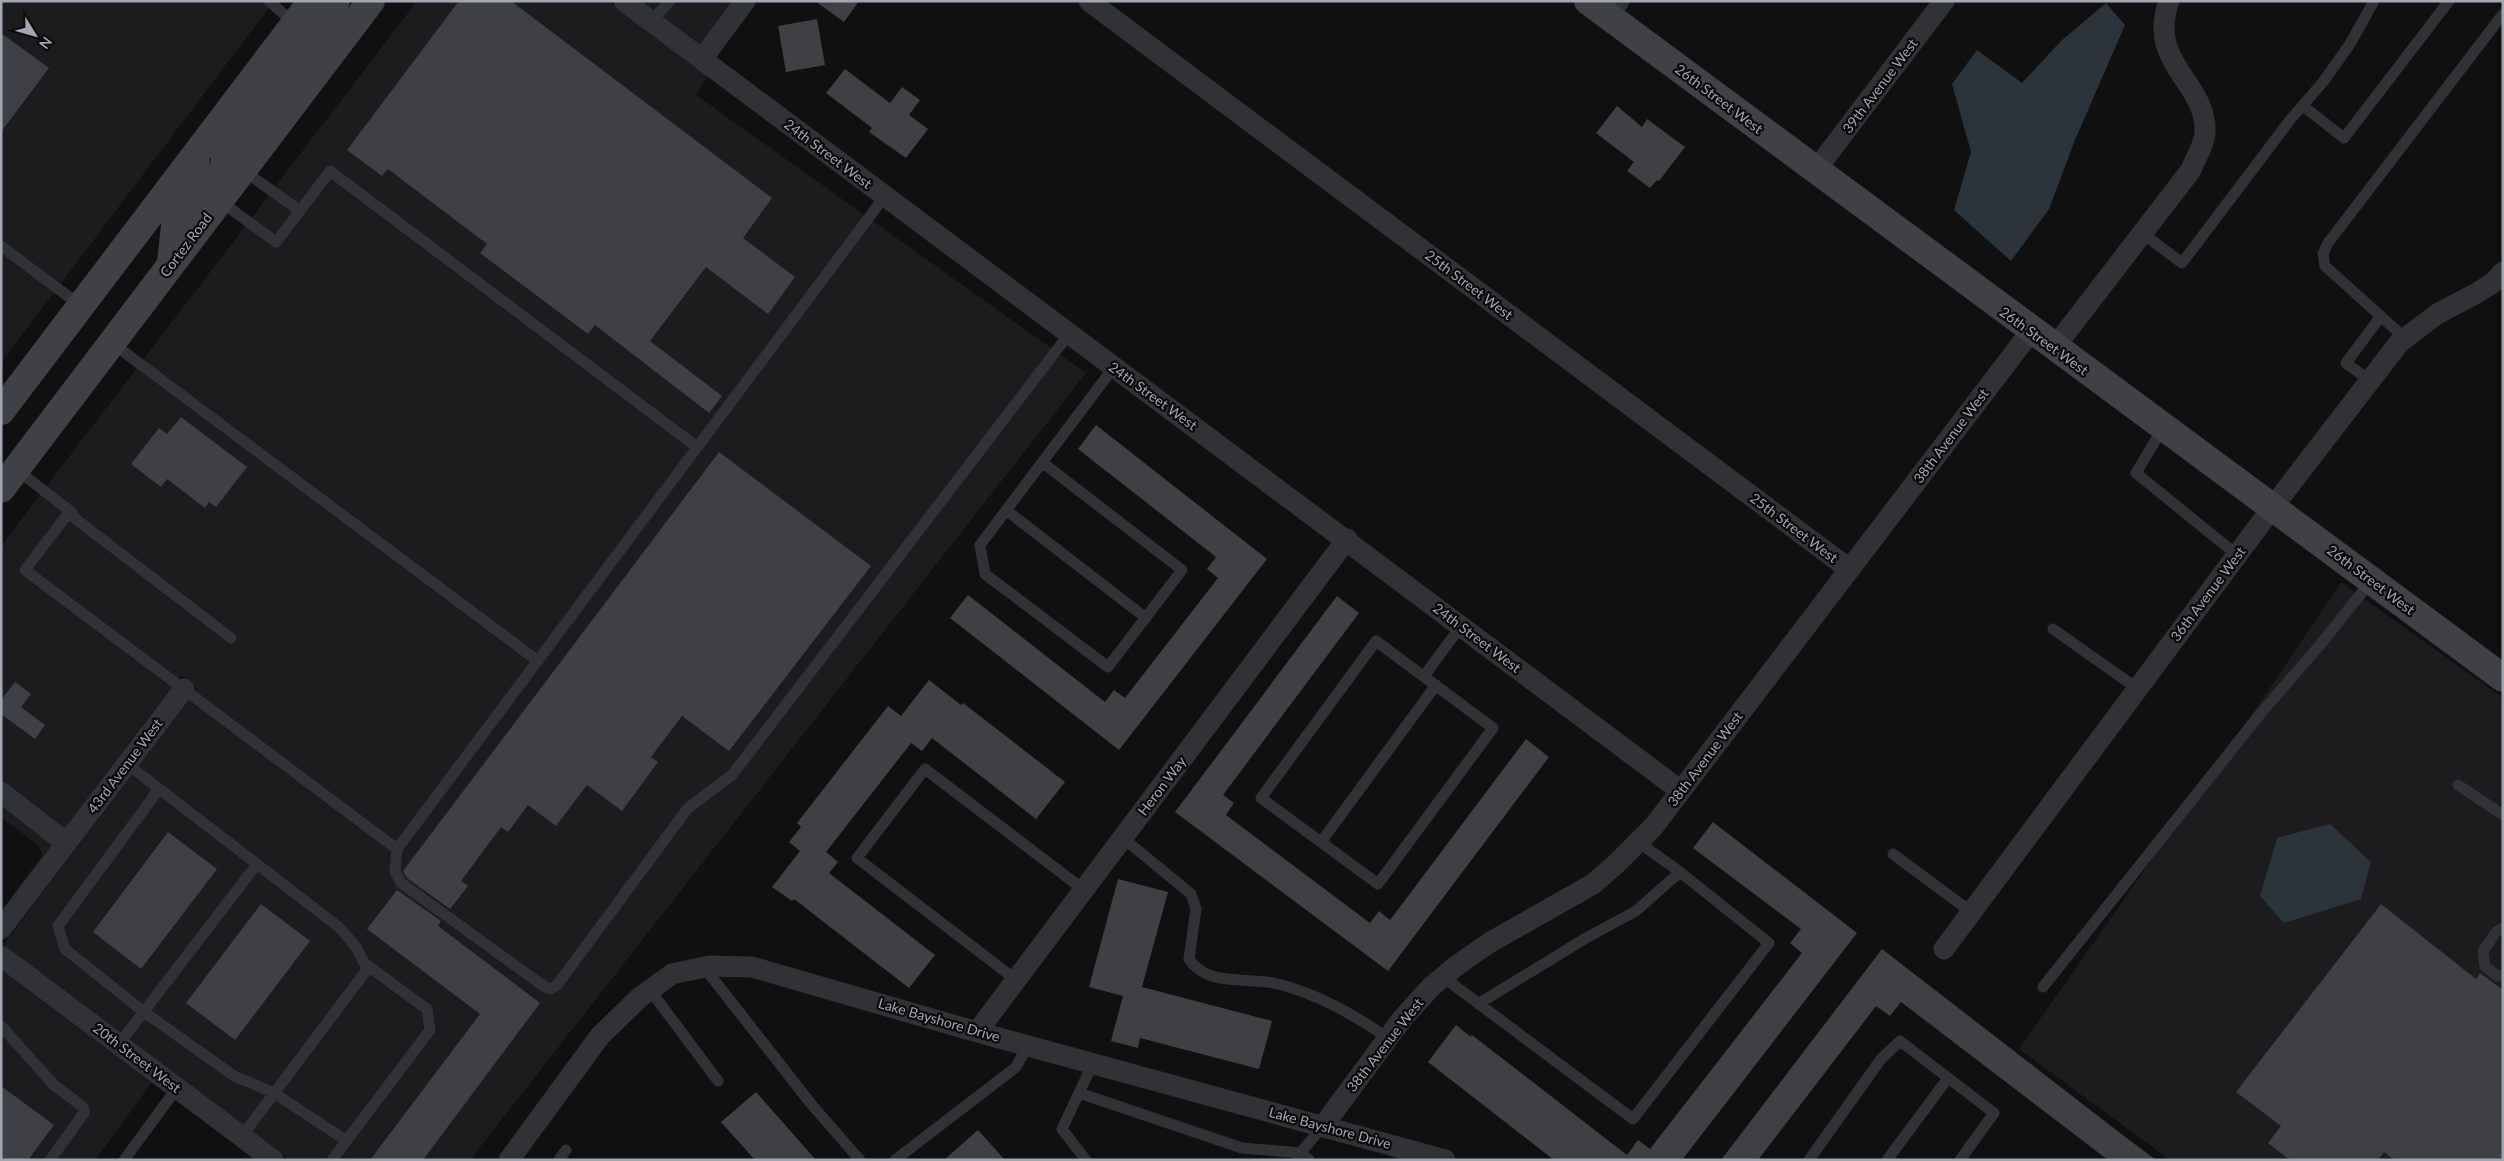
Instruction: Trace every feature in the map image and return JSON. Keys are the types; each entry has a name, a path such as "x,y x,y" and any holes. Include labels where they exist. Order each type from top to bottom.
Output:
{"main road":[{"path":"1,411 312,1"},
{"path":"220,201 226,151 336,1"},
{"name":"Cortez Road","path":"9,479 371,1"},
{"name":"26th Street West","path":"1605,6 1815,171 2503,678"},
{"path":"171,265 176,226 195,194 196,165 191,161"}],"street":[{"name":"24th Street West","path":"624,1 1347,539 1681,791"},
{"path":"702,59 746,1"},
{"name":"25th Street West","path":"1089,1 1849,569"},
{"name":"39th Avenue West","path":"1815,171 1944,1"},
{"path":"2054,348 2191,170 2204,136 2202,110 2192,90 2178,72 2166,47 2164,21 2169,1"},
{"name":"36th Avenue West","path":"1944,949 2369,380 2405,338 2436,314 2494,282 2503,272"},
{"name":"38th Avenue West","path":"1323,1126 1402,1019 1442,977 1489,943 1593,884 1654,826 2031,331"},
{"name":"Heron Way","path":"977,1032 1347,539"},
{"name":"43rd Avenue West","path":"66,844 184,689"},
{"path":"1,792 66,844 2,927"},
{"name":"20th Street West","path":"1,956 273,1160"},
{"name":"Lake Bayshore Drive","path":"509,1160 600,1036 650,990 672,974 703,966 752,966 977,1032 1445,1160"}],"lane":[{"path":"269,1 295,24"},
{"path":"651,21 670,1"},
{"path":"2142,233 2182,263 2350,44 2374,1"},
{"path":"2303,106 2344,138 2449,1"},
{"path":"2405,338 2325,266 2323,254 2328,243 2503,14"},
{"path":"243,170 300,211"},
{"path":"220,201 276,242 330,172 697,447"},
{"path":"884,196 398,849 395,871 402,883 545,987 551,989 557,985 688,808 732,775 1069,334"},
{"path":"1,246 81,306"},
{"path":"2369,380 2346,363 2381,316"},
{"path":"112,343 538,660"},
{"path":"1043,463 1182,570 1108,667 985,574 980,545 1114,367"},
{"path":"2163,428 2136,473 2237,555"},
{"path":"9,479 70,511 78,520 231,638"},
{"path":"1006,510 1146,618"},
{"path":"70,511 25,570 398,849"},
{"path":"2043,987 2261,713 2320,645 2371,580"},
{"path":"1424,676 1461,626"},
{"path":"2053,629 2138,689"},
{"path":"1376,641 1436,685 1493,728 1378,884 1261,798 1376,641"},
{"path":"1321,842 1436,685"},
{"path":"127,764 340,928 356,947 364,964 427,1009 430,1030 332,1160"},
{"path":"1016,980 857,858 925,769 1084,890"},
{"path":"2458,785 2503,815"},
{"path":"159,789 58,926 65,949 144,1012 234,1076 274,1093 346,1141"},
{"path":"1123,838 1191,894 1196,909 1189,959 1195,968 1212,977 1277,983 1344,1009 1388,1038"},
{"path":"1442,977 1633,1119 1769,943 1680,872 1638,842"},
{"path":"1893,854 1971,912"},
{"path":"119,1044 257,864"},
{"path":"1478,1004 1586,938 1636,911 1680,872"},
{"path":"2503,928 2496,932 2483,951 2485,966 2497,976 2503,976"},
{"path":"703,966 812,1105 860,1160"},
{"path":"242,1136 369,967"},
{"path":"650,990 718,1081"},
{"path":"1,1026 43,1073 84,1107 84,1113 50,1160"},
{"path":"1809,1160 1881,1059 1900,1041 1994,1113 1960,1160"},
{"path":"894,1160 1016,1067 1028,1046"},
{"path":"1086,1160 1062,1128 1093,1063"},
{"path":"1887,1160 1948,1078"},
{"path":"124,1160 177,1088"},
{"path":"1079,1093 1242,1148 1301,1158 1323,1126"}],"shaded area":[{"path":"1,1 274,1 1,363"},
{"path":"417,1 608,1 708,76 696,95 1086,373 470,1160 289,1160 3,945 198,688 181,675 64,829 1,780 1,546"},
{"path":"641,1 732,1 699,45"},
{"path":"2106,3 2125,25 2075,140 2049,209 2011,261 1954,210 1971,152 1952,84 1977,50 2022,83 2061,41"},
{"path":"2341,582 2503,698 2503,1160 2170,1160 2019,1049 2212,774"},
{"path":"1,804 52,844 1,911 42,855 39,846 1,817"},
{"path":"2330,824 2371,862 2361,899 2284,923 2260,896 2277,838"},
{"path":"1,968 153,1081 95,1160 1,1160"}],"building":[{"path":"459,1 511,1 772,198 743,238 795,277 768,314 706,267 650,341 722,396 709,413 595,325 588,334 480,253 487,244 388,169 382,176 347,150"},
{"path":"815,1 859,1 844,22"},
{"path":"817,19 825,65 786,72 778,26"},
{"path":"1,33 49,68 1,132"},
{"path":"845,69 890,103 902,87 920,100 909,115 928,129 906,158 869,132 872,128 826,93"},
{"path":"1617,106 1642,127 1647,119 1685,147 1659,181 1657,180 1650,188 1627,171 1634,162 1596,133"},
{"path":"181,417 247,467 216,507 209,502 205,508 167,479 161,487 131,464 159,428 167,434"},
{"path":"1096,425 1267,559 1119,750 950,618 968,595 1105,702 1114,690 1125,698 1218,578 1207,569 1216,557 1078,449"},
{"path":"719,452 871,566 729,751 682,716 651,757 658,762 622,811 587,785 556,826 528,805 508,832 501,827 461,881 468,886 450,909 407,878 403,871"},
{"path":"1337,596 1359,613 1223,795 1234,803 1226,815 1370,923 1379,911 1390,920 1526,739 1549,757 1388,971 1175,812"},
{"path":"929,680 961,705 963,703 1065,782 1036,819 932,738 922,751 911,743 826,852 838,862 829,873 935,955 909,988 794,899 792,901 772,887 800,851 789,842 801,827 797,823 888,706 901,716"},
{"path":"15,682 31,694 21,707 45,725 35,739 1,714 1,700"},
{"path":"1713,822 1857,933 1682,1160 1554,1160 1428,1062 1456,1025 1471,1037 1472,1035 1627,1155 1638,1140 1650,1149 1802,953 1790,943 1801,929 1693,848"},
{"path":"168,832 217,869 141,969 93,932"},
{"path":"1118,879 1168,892 1142,987 1272,1021 1259,1069 1140,1038 1138,1048 1111,1041 1123,996 1089,987"},
{"path":"397,890 441,921 438,926 540,1003 423,1160 370,1160 480,1014 367,929"},
{"path":"261,904 310,941 235,1040 186,1003"},
{"path":"2381,904 2476,979 2480,973 2503,990 2503,1160 2394,1160 2384,1152 2378,1160 2290,1160 2268,1143 2281,1126 2236,1092"},
{"path":"1882,949 2156,1160 2108,1160 1901,1002 1890,1016 1876,1006 1758,1160 1721,1160"},
{"path":"1,1086 54,1125 28,1160 1,1160"},
{"path":"756,1092 816,1160 755,1160 721,1122"},
{"path":"978,1130 1005,1160 944,1160"}]}
